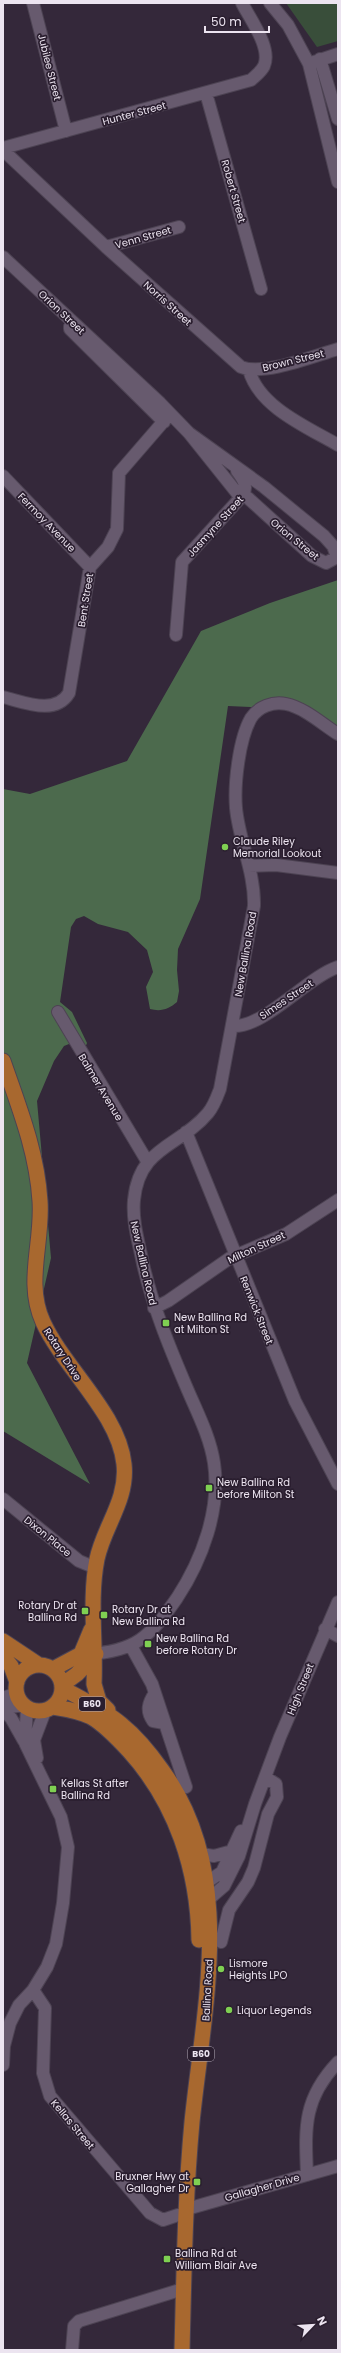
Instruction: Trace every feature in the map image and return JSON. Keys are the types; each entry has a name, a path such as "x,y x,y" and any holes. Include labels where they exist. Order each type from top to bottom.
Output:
{"main road":[{"name":"Rotary Drive","path":"3,1061 32,1145 41,1202 34,1281 38,1310 52,1339 108,1420 122,1450 124,1483 120,1501 99,1551 96,1568 94,1614 87,1643 97,1696 120,1723"},
{"name":"B60","path":"3,1641 59,1676 62,1686"},
{"name":"Rotary Drive","path":"62,1686 77,1674 88,1654"},
{"path":"17,1697 25,1669 46,1667 88,1654"},
{"path":"3,1656 11,1666 17,1697"},
{"path":"49,1709 60,1698 62,1686"},
{"name":"Ballina Road","path":"62,1686 120,1723 151,1754 182,1803 201,1854 208,1883 208,1989 182,2212"},
{"name":"B60","path":"17,1697 37,1711 49,1709"},
{"name":"Ballina Road","path":"49,1709 74,1710 91,1717 116,1738 143,1766 162,1795 175,1820 192,1874 198,1913 199,2005 188,2091 179,2290 173,2350"},
{"name":"Ballina Road","path":"179,2290 182,2350"}],"street":[{"name":"Jubilee Street","path":"33,3 66,131"},
{"name":"Hunter Street","path":"3,149 250,80 262,70 266,59 264,49 242,3"},
{"path":"270,3 288,25 309,64 338,182"},
{"path":"309,64 338,54"},
{"path":"320,59 338,119"},
{"name":"Robert Street","path":"206,93 261,289"},
{"name":"Norris Street","path":"3,149 106,247 233,362 249,370"},
{"name":"Venn Street","path":"106,247 180,227"},
{"name":"Orion Street","path":"3,257 70,319 167,418 190,433 324,536 333,546 337,557 326,562 312,556 243,495 237,493 190,433"},
{"name":"Brown Street","path":"249,370 266,368 338,349"},
{"path":"249,370 255,386 273,405 338,445"},
{"name":"Bent Street","path":"3,697 39,705 52,706 66,697 70,688 90,567 108,547 117,530 119,473 167,418"},
{"name":"Jasmyne Street","path":"176,635 182,562 246,490 244,482 235,467"},
{"name":"Fermoy Avenue","path":"3,476 90,567"},
{"name":"New Ballina Road","path":"88,1654 118,1651 131,1646 160,1620 193,1571 208,1528 215,1496 214,1462 209,1444 154,1308 133,1212 135,1188 147,1161 186,1132 208,1113 216,1100 220,1089 254,906 253,884 238,823 235,792 240,755 251,718 266,706 285,703 305,712 338,734"},
{"path":"249,866 276,865 338,873"},
{"name":"Simes Street","path":"232,1026 245,1024 262,1016 320,976 338,967"},
{"name":"Balmer Avenue","path":"58,1012 147,1161"},
{"name":"Renwick Street","path":"186,1132 226,1227 235,1256 295,1401 338,1484"},
{"name":"Milton Street","path":"154,1308 168,1301 194,1282 235,1256 286,1234 338,1200"},
{"name":"Dixon Place","path":"3,1500 79,1561 96,1568"},
{"name":"High Street","path":"255,1804 324,1629 338,1602"},
{"path":"324,1629 338,1636"},
{"path":"131,1646 146,1671 155,1693 186,1787"},
{"path":"3,2065 4,2046 10,2023 19,2005 33,1990 47,1968 56,1944 63,1903 68,1847 61,1817 25,1744 11,1718 3,1709 17,1697"},
{"path":"17,1697 25,1744"},
{"path":"45,1784 34,1740 49,1709"},
{"path":"221,1942 229,1910 248,1882 254,1868 268,1814 277,1797 276,1784 265,1777"},
{"path":"198,1913 202,1887 222,1872 255,1804"},
{"path":"209,1899 224,1886 230,1877 246,1838 255,1804"},
{"path":"201,1854 219,1856 232,1851"},
{"name":"Kellas Street","path":"33,1990 45,2008 43,2073 50,2096 141,2204 158,2218 163,2220 182,2212"},
{"path":"307,2174 306,2146 309,2110 321,2082 338,2062"},
{"name":"Gallagher Drive","path":"182,2212 338,2166"},
{"path":"72,2350 74,2326 79,2320 179,2290"}],"green space":[{"path":"286,3 338,3 338,41 317,47"},
{"path":"338,580 338,742 298,709 228,706 200,899 178,949 177,970 179,991 177,1002 165,1009 150,1009 146,987 153,972 147,950 128,932 98,924 84,916 76,919 71,927 60,1002 72,1012 87,1043 85,1048 75,1047 69,1044 64,1046 54,1061 37,1101 51,1258 27,1363 90,1484 3,1431 3,789 30,794 127,761 201,631 270,603"}],"place":[{"name":"Claude Riley Memorial Lookout","path":"225,847"},
{"name":"New Ballina Rd at Milton St","path":"166,1323"},
{"name":"New Ballina Rd before Milton St","path":"209,1488"},
{"name":"Rotary Dr at Ballina Rd","path":"85,1611"},
{"name":"Rotary Dr at New Ballina Rd","path":"104,1615"},
{"name":"New Ballina Rd before Rotary Dr","path":"148,1644"},
{"name":"Kellas St after Ballina Rd","path":"53,1789"},
{"name":"Lismore Heights LPO","path":"221,1969"},
{"name":"Liquor Legends","path":"229,2010"},
{"name":"Bruxner Hwy at Gallagher Dr","path":"197,2182"},
{"name":"Ballina Rd at William Blair Ave","path":"167,2259"}]}
